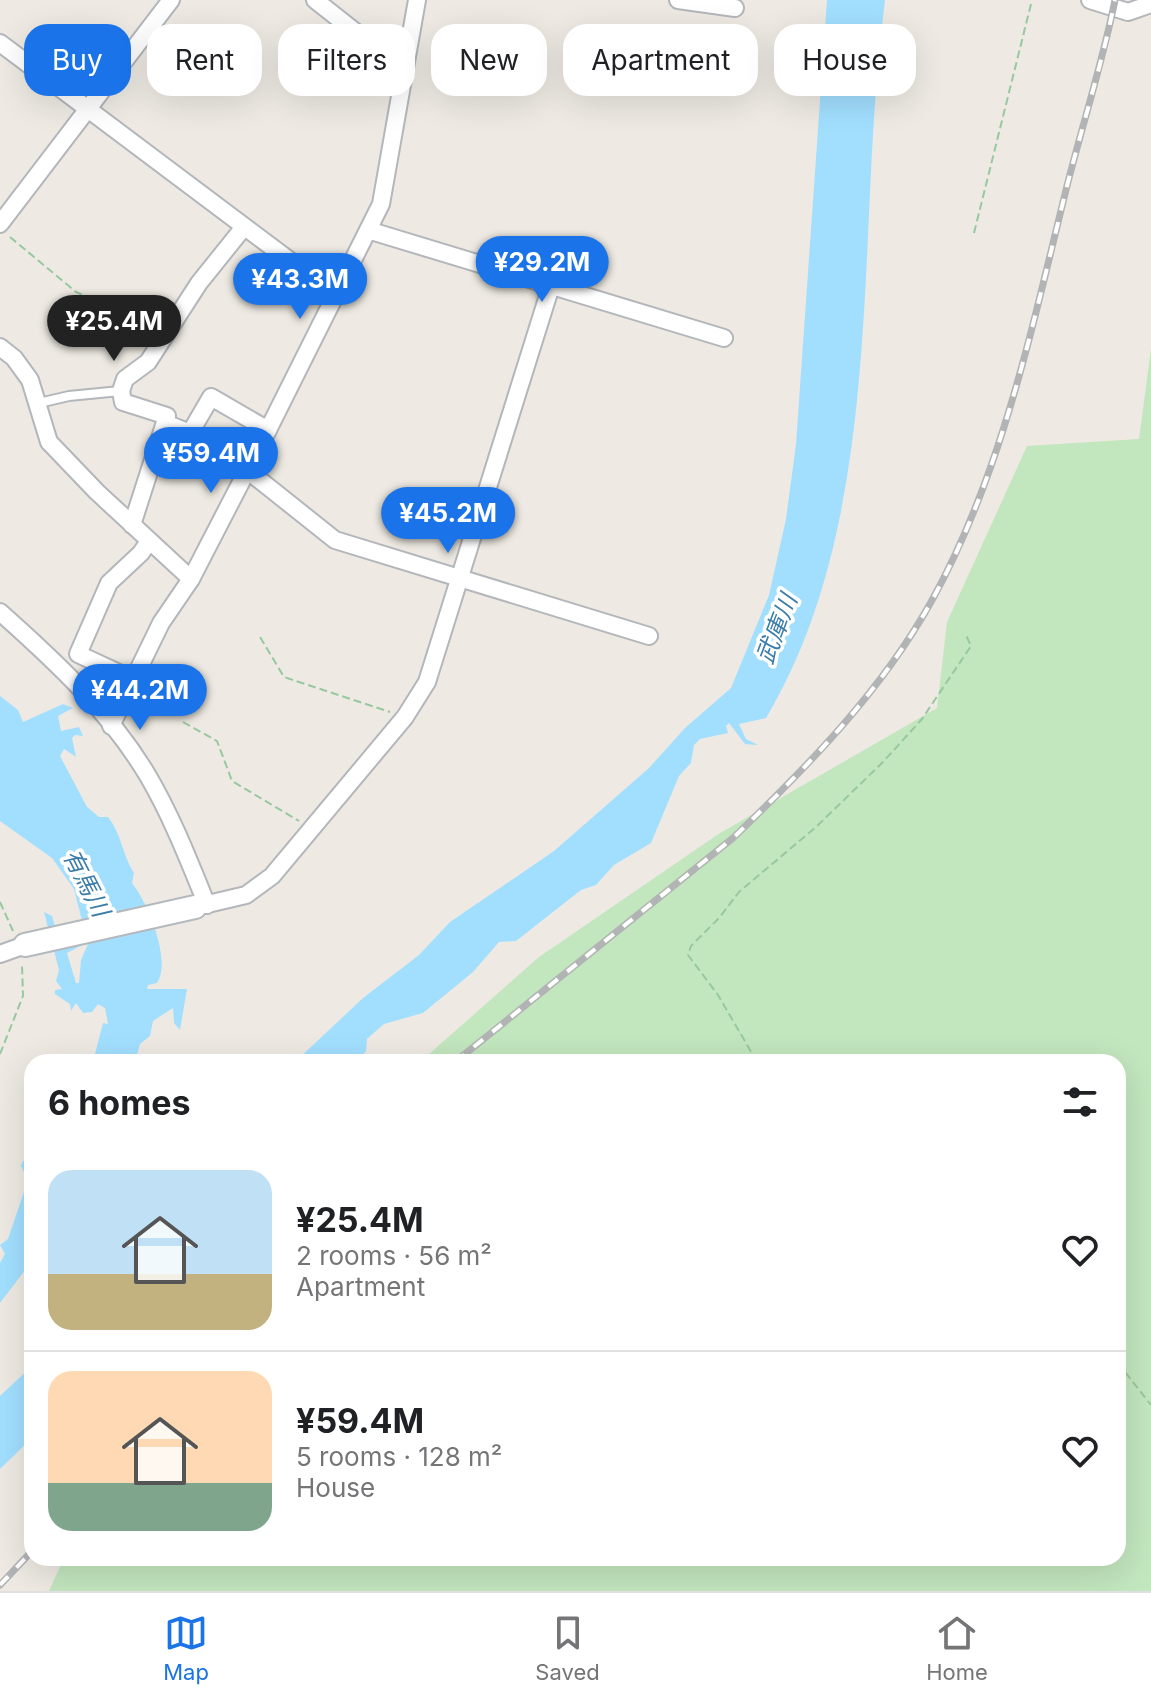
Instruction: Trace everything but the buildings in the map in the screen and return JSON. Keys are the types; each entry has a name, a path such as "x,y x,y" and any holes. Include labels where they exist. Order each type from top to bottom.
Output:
{"street":[{"path":"0,226 171,0"},
{"path":"315,0 345,24"},
{"path":"413,24 417,0"},
{"path":"678,0 735,8"},
{"path":"1090,0 1128,12 1151,4"},
{"path":"0,43 337,296"},
{"path":"111,726 161,623 191,579 268,430 296,368 371,231 381,204 400,96"},
{"path":"132,525 167,416 123,402 121,391 125,379 148,362 199,283 244,227"},
{"path":"371,231 724,338"},
{"path":"0,954 22,945 246,895 272,876 405,717 427,682 551,286"},
{"path":"0,347 14,358 30,380 49,442 191,579"},
{"path":"165,423 190,433 211,397 268,430"},
{"path":"247,470 335,540 649,636"},
{"path":"134,680 78,654 109,583 141,553 149,541"},
{"path":"0,612 63,668 147,774 173,825 201,906"}],"lane":[{"path":"39,403 121,391"}],"path":[{"path":"974,233 1032,0"},
{"path":"0,226 76,292 168,330"},
{"path":"752,1054 718,995 688,955 691,946 739,892 816,827 903,741 959,668 971,646 965,633"},
{"path":"260,637 284,677 405,717"},
{"path":"183,722 217,741 232,781 311,829"},
{"path":"0,902 22,945 23,996 0,1054"},
{"path":"1126,1373 1151,1405"}],"green space":[{"path":"1151,349 1151,1591 49,1591 60,1566 1126,1566 1126,1054 429,1054 539,957 720,833 937,708 947,622 1027,446 1139,439"}],"water":[{"path":"827,0 885,0 883,24 825,24"},
{"name":"武庫川","path":"820,96 876,96 860,368 850,461 832,551 805,637 766,718 739,724 746,739 758,745 745,744 729,723 726,726 728,733 700,739 694,745 691,763 679,776 651,843 614,865 596,885 581,890 516,941 499,942 473,972 423,1013 384,1024 367,1039 364,1054 304,1054 363,998 419,955 450,922 554,851 649,768 685,728 731,688 769,595 786,519 796,444"},
{"name":"有馬川","path":"0,696 18,710 23,722 63,704 73,708 58,716 61,731 79,727 83,736 75,735 72,738 76,757 64,749 60,756 87,807 99,817 108,817 113,824 134,873 132,883 151,918 162,961 157,983 148,985 147,989 187,989 180,1030 174,1023 173,1008 153,1021 150,1036 140,1044 137,1054 95,1054 103,1023 108,1024 105,1008 98,1004 92,1012 83,1013 76,1003 71,1011 70,1004 55,994 55,990 62,989 56,981 59,970 44,912 52,916 55,927 76,946 82,945 67,953 76,983 79,983 81,960 88,944 74,889 52,858 0,821"},
{"path":"24,1192 24,1272 0,1303 0,1263 5,1254 0,1245 8,1239"},
{"path":"24,1374 24,1446 0,1469 0,1396"}],"railway":[{"path":"465,1054 733,838 841,728 911,635 931,602 977,504 1012,402 1115,0"},
{"path":"0,1585 24,1560"}]}
